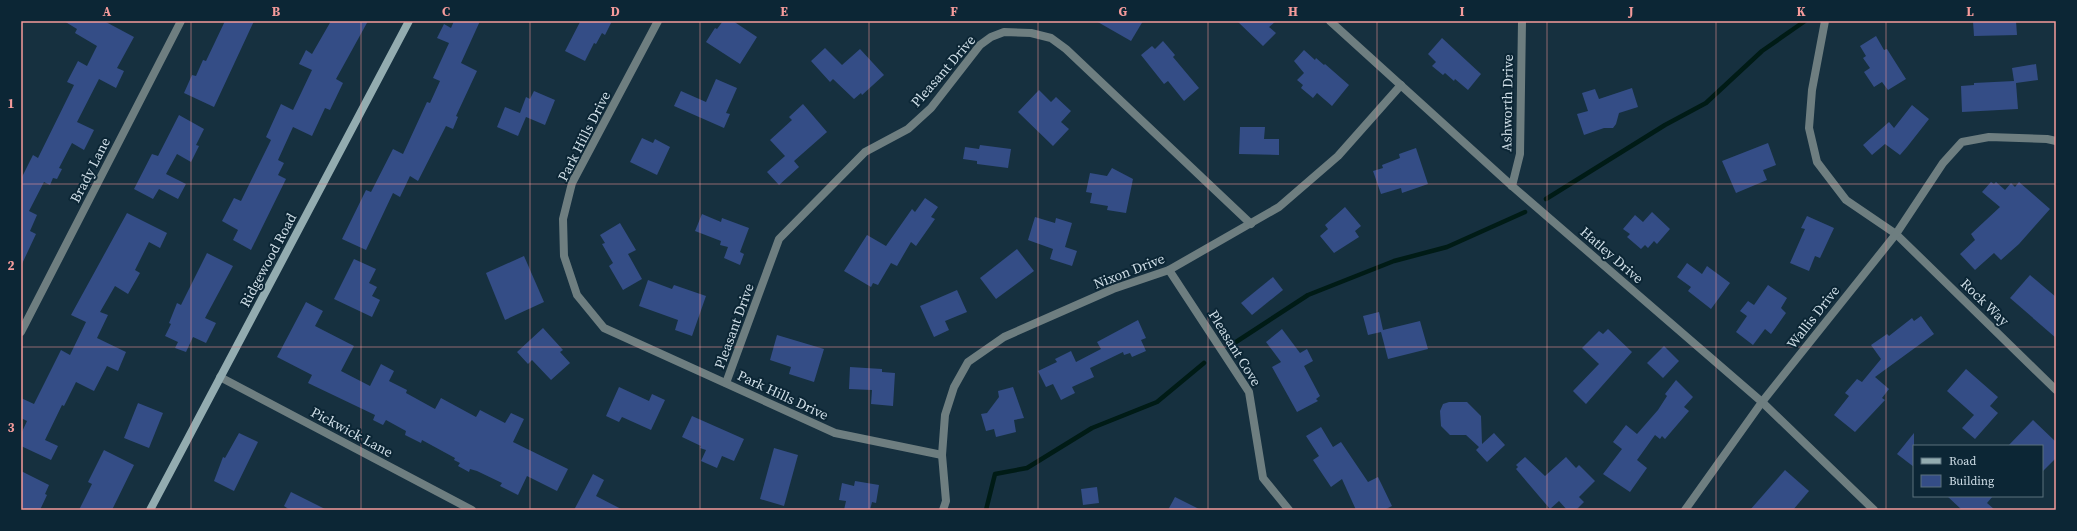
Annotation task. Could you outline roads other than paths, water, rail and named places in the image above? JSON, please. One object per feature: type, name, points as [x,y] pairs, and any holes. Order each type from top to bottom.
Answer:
[{"type":"street","name":"Brady Lane","points":[[21,332],[181,21]]},
{"type":"street","name":"Ridgewood Road","points":[[150,510],[409,21]]},
{"type":"street","name":"Park Hills Drive","points":[[658,21],[572,183],[563,220],[564,256],[577,295],[604,328],[835,433],[942,455]]},
{"type":"street","name":"Hatley Drive","points":[[1330,21],[1512,186],[1762,402],[1874,510]]},
{"type":"street","name":"Ashworth Drive","points":[[1512,186],[1520,154],[1522,21]]},
{"type":"street","name":"Rock Way","points":[[1825,21],[1812,90],[1809,128],[1817,162],[1846,200],[1896,234],[2056,390]]},
{"type":"street","name":"Pleasant Drive","points":[[726,383],[779,239],[865,152],[908,129],[931,108],[980,45],[1004,32],[1031,33],[1051,38],[1066,49],[1251,224]]},
{"type":"street","name":"Nixon Drive","points":[[944,510],[946,501],[942,455],[945,415],[954,387],[968,362],[1004,337],[1113,289],[1169,270],[1279,207],[1338,156],[1401,85]]},
{"type":"street","name":"Wallis Drive","points":[[1685,510],[1762,402],[1896,234],[1942,163],[1962,142],[1989,137],[2047,139],[2056,141]]},
{"type":"street","name":"Pleasant Cove","points":[[1169,270],[1249,392],[1263,478],[1290,510]]},
{"type":"street","name":"Pickwick Lane","points":[[220,377],[472,510]]},
{"type":"waterway","points":[[1546,199],[1665,125],[1706,103],[1762,51],[1805,21]]},
{"type":"waterway","points":[[1236,342],[1308,295],[1394,261],[1447,247],[1525,212]]},
{"type":"waterway","points":[[986,510],[995,474],[1027,468],[1092,428],[1157,402],[1204,363]]}]
